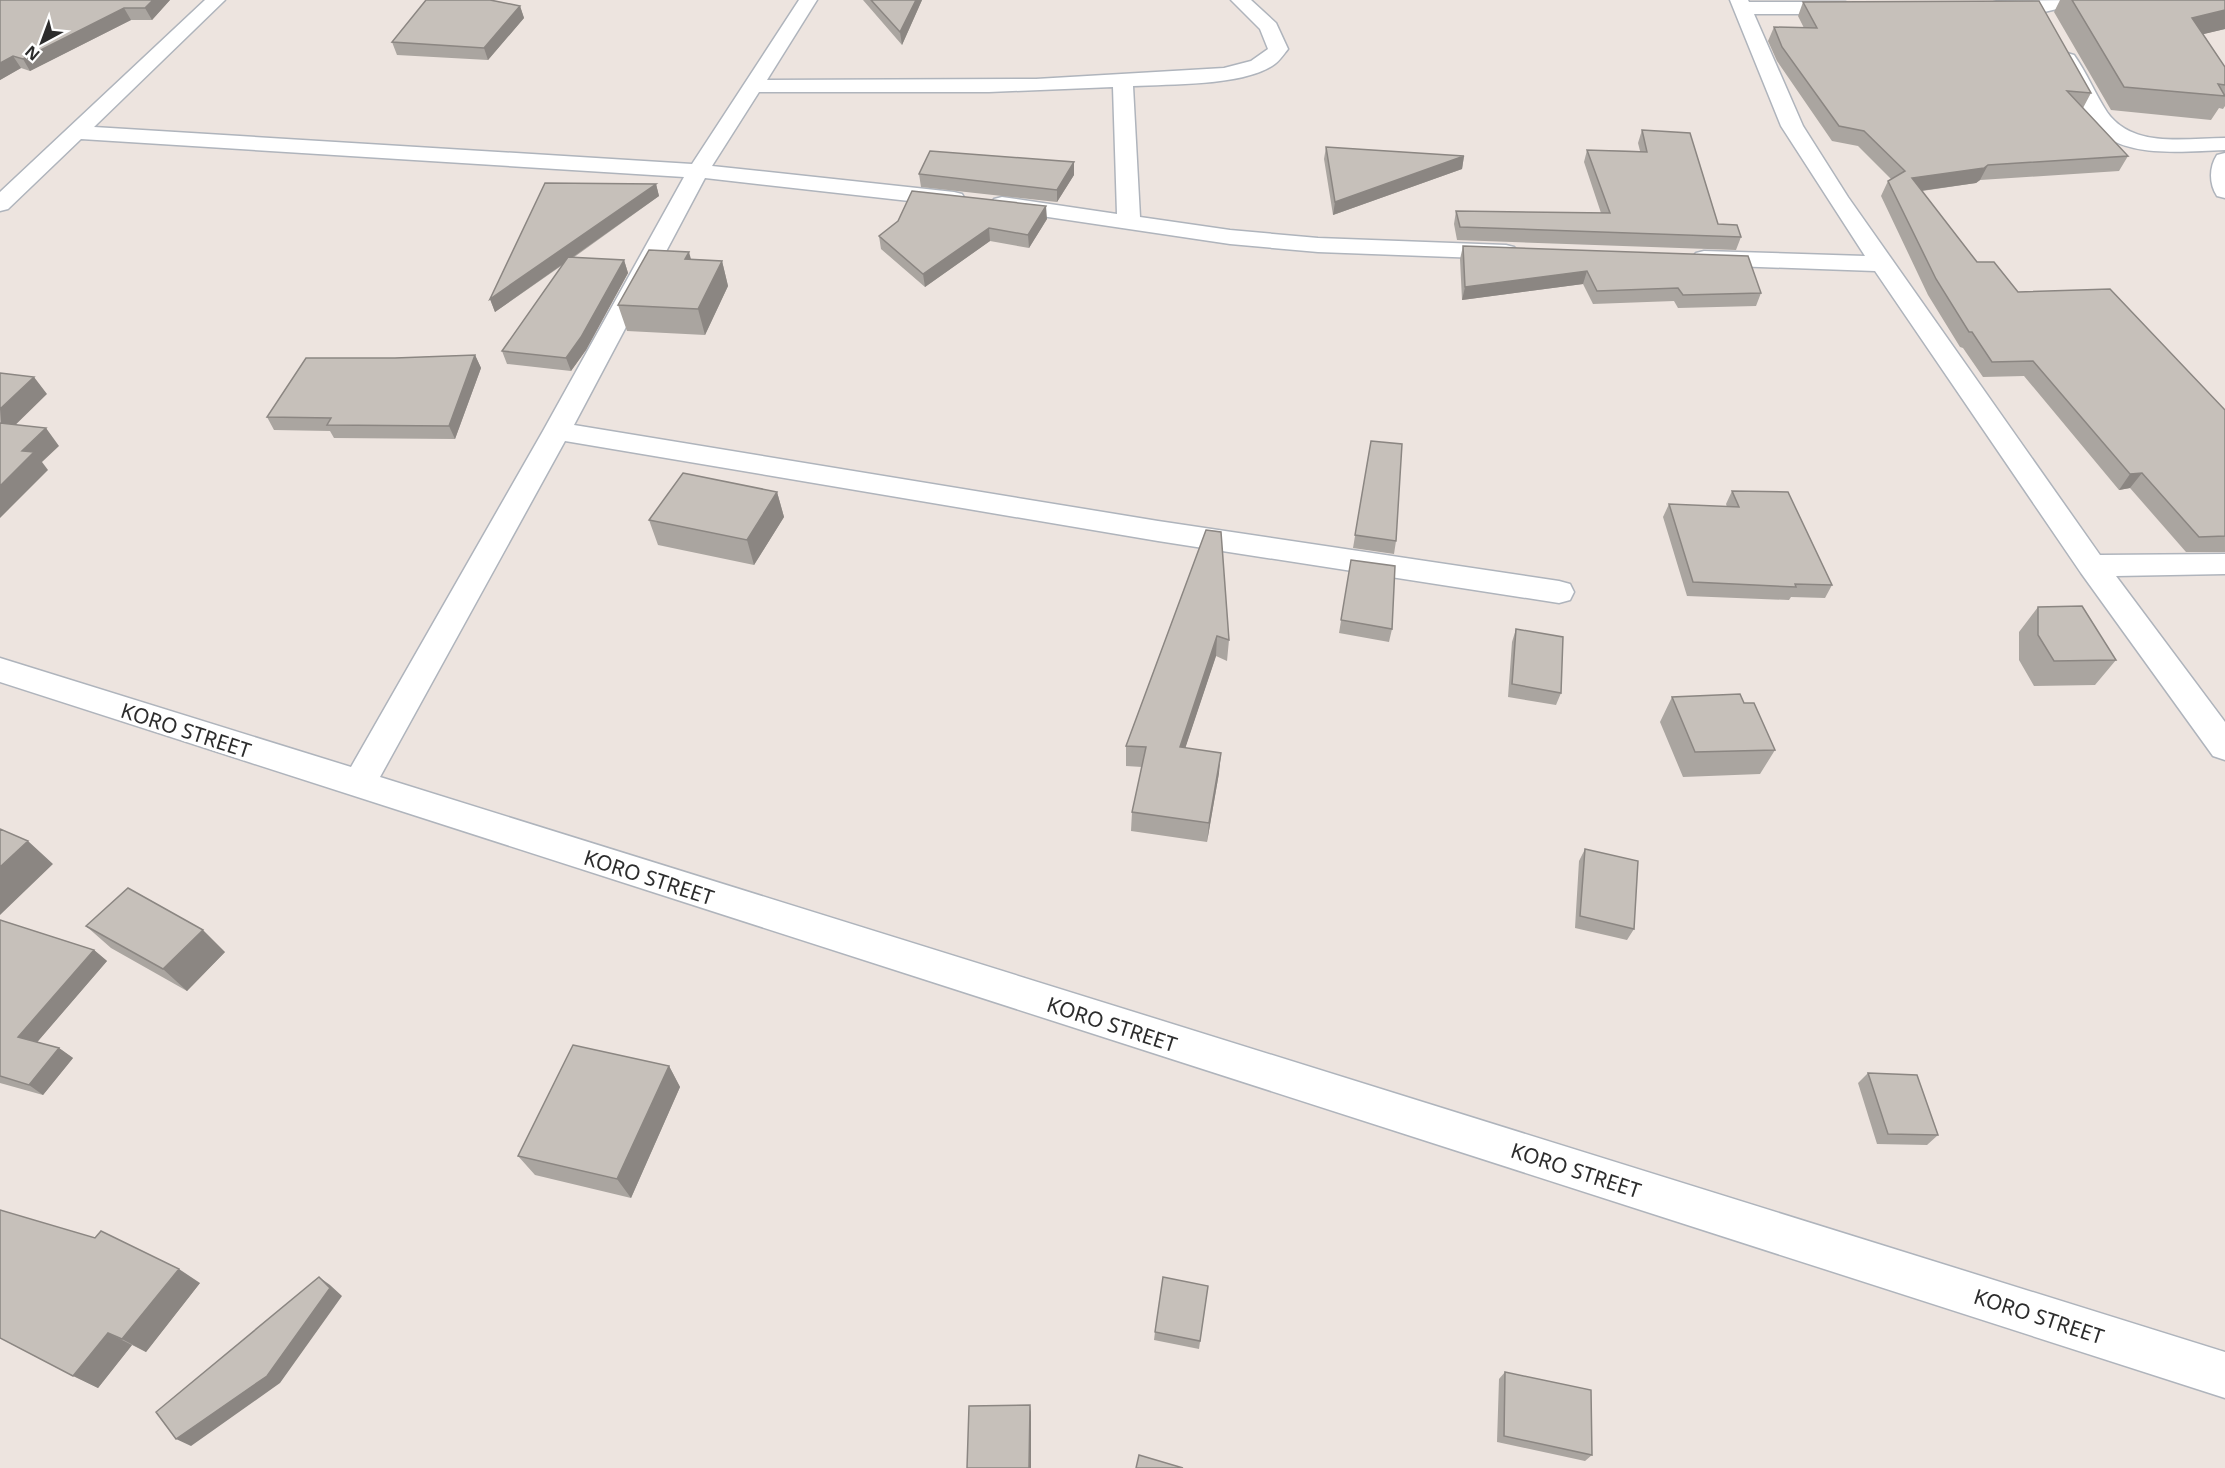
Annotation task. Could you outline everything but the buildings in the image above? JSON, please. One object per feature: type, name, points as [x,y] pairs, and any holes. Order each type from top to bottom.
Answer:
[{"type":"street","points":[[0,204],[216,0]]},
{"type":"street","points":[[358,785],[698,171],[807,0]]},
{"type":"street","points":[[752,86],[956,88],[1054,86],[1219,74],[1252,68],[1270,61],[1278,49],[1269,27],[1240,0]]},
{"type":"street","points":[[2050,26],[2071,0]]},
{"type":"street","points":[[1862,8],[1742,4],[1792,126],[1837,198],[2092,566],[2225,747]]},
{"type":"street","points":[[1981,7],[2050,26],[2109,130],[2128,139],[2152,145],[2225,144]]},
{"type":"street","points":[[1123,81],[1129,223]]},
{"type":"street","points":[[75,132],[698,171],[1041,208],[1219,236],[1318,245],[1529,253]]},
{"type":"street","points":[[2225,160],[2222,178],[2225,191]]},
{"type":"street","points":[[1682,258],[1882,264]]},
{"type":"street","points":[[556,431],[1158,531],[1558,592]]},
{"type":"street","points":[[2092,566],[2225,564]]},
{"type":"street","name":"KORO STREET","points":[[0,670],[2225,1375]]}]
